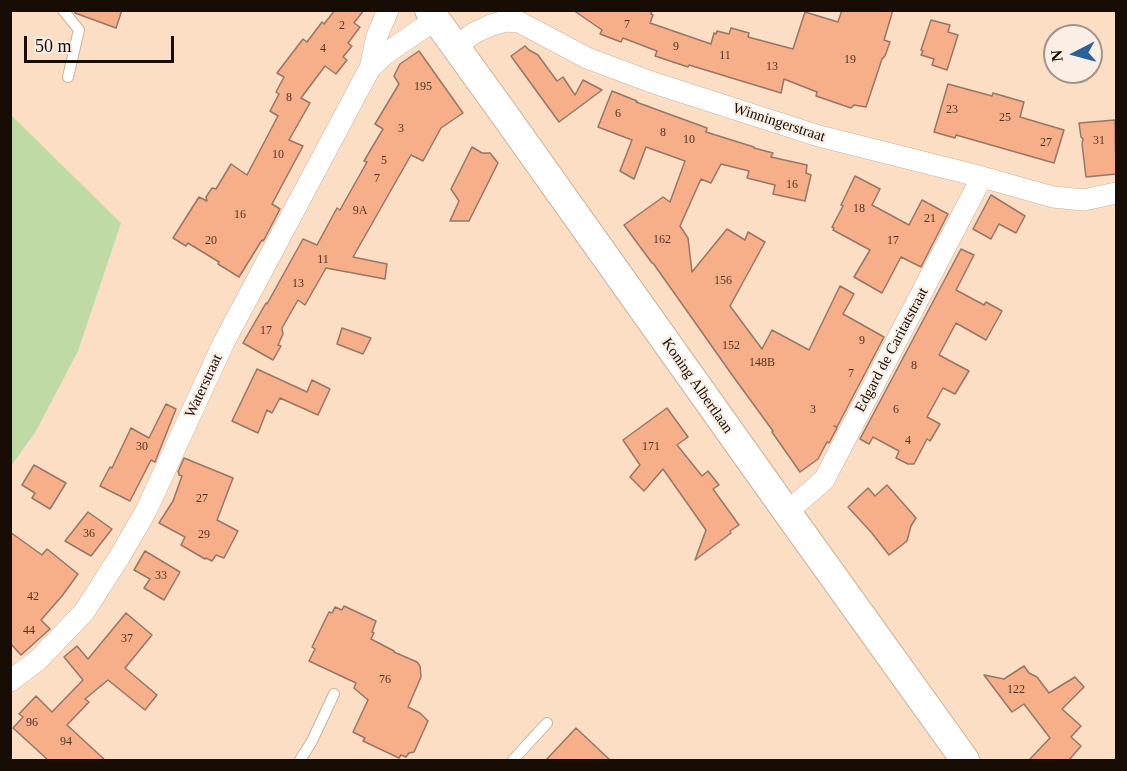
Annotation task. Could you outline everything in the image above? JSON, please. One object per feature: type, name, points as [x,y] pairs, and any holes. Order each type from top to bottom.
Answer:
[{"type":"street","name":"Waterstraat","points":[[10,681],[38,660],[84,612],[126,547],[146,511],[224,342],[370,68],[377,36],[388,10]]},
{"type":"street","name":"Waterstraat","points":[[370,68],[433,15]]},
{"type":"street","name":"Koning Albertlaan","points":[[433,15],[965,760]]},
{"type":"street","name":"Winningerstraat","points":[[456,46],[474,33],[491,25],[506,21],[519,22],[586,58],[654,83],[819,136],[1053,197],[1084,200],[1116,192]]},
{"type":"street","name":"Edgard de Caritatstraat","points":[[787,512],[824,480],[982,177]]},
{"type":"lane","points":[[63,10],[79,30],[68,77]]},
{"type":"lane","points":[[300,760],[312,741],[334,694]]},
{"type":"lane","points":[[513,760],[547,723]]},
{"type":"green space","points":[[11,115],[121,223],[78,351],[36,431],[11,466]]},
{"type":"building","points":[[74,10],[122,10],[116,28],[75,13]]},
{"type":"building","points":[[335,10],[364,10],[354,23],[360,27],[348,43],[352,46],[343,57],[347,60],[336,74],[325,66],[301,98],[310,103],[289,140],[303,146],[272,204],[280,209],[265,238],[239,277],[188,243],[186,246],[173,238],[199,197],[207,201],[206,197],[212,188],[216,189],[231,164],[247,175],[278,116],[270,111],[279,94],[276,92],[284,77],[277,73],[303,39],[307,42],[322,22],[324,24]]},
{"type":"building","points":[[573,10],[652,10],[650,23],[711,44],[714,33],[716,34],[717,31],[729,34],[731,28],[749,33],[748,37],[793,49],[805,12],[838,22],[842,10],[893,10],[884,40],[890,42],[866,107],[854,105],[851,108],[816,96],[817,92],[784,79],[781,93],[655,56],[657,51],[623,38],[621,42],[600,34],[602,30]]},
{"type":"building","points":[[931,20],[950,25],[948,32],[958,35],[947,70],[932,65],[934,59],[921,55]]},
{"type":"building","points":[[525,46],[538,55],[557,81],[563,77],[575,95],[583,80],[602,90],[559,122],[511,56]]},
{"type":"building","points":[[419,51],[463,113],[441,128],[423,161],[411,155],[353,257],[387,264],[385,279],[326,268],[305,305],[298,300],[282,328],[283,334],[278,345],[281,346],[273,360],[243,343],[303,239],[317,245],[337,208],[340,210],[383,129],[375,124],[399,84],[394,76],[400,64]]},
{"type":"building","points":[[948,84],[1024,102],[1020,117],[1064,130],[1054,163],[956,135],[955,138],[934,132]]},
{"type":"building","points":[[612,91],[707,128],[706,132],[773,153],[771,157],[807,165],[806,173],[811,175],[805,201],[773,194],[775,185],[747,178],[749,171],[721,164],[711,183],[701,179],[680,226],[688,238],[692,272],[727,229],[745,240],[748,232],[765,242],[730,306],[762,349],[772,330],[809,350],[840,286],[854,294],[843,314],[884,337],[837,427],[834,426],[837,428],[829,443],[827,442],[818,459],[800,472],[773,431],[624,225],[663,197],[670,202],[685,161],[646,147],[634,179],[620,171],[632,140],[598,127]]},
{"type":"building","points":[[1115,120],[1116,174],[1086,177],[1083,139],[1079,123]]},
{"type":"building","points":[[472,147],[482,153],[490,153],[498,163],[469,221],[450,221],[459,201],[451,189]]},
{"type":"building","points":[[855,176],[880,189],[872,205],[909,225],[922,200],[948,214],[921,267],[901,257],[882,293],[854,277],[870,250],[833,230],[832,227]]},
{"type":"building","points":[[991,195],[1025,216],[1016,233],[999,224],[991,239],[973,229]]},
{"type":"building","points":[[961,249],[974,255],[956,290],[984,305],[986,302],[1002,311],[986,340],[956,323],[939,355],[969,371],[955,394],[943,388],[927,417],[940,424],[930,441],[927,439],[914,464],[908,464],[896,458],[899,451],[873,437],[869,444],[860,439]]},
{"type":"building","points":[[342,328],[371,338],[363,354],[337,344]]},
{"type":"building","points":[[257,369],[307,392],[312,380],[330,389],[318,415],[280,398],[272,413],[267,410],[258,433],[232,421]]},
{"type":"building","points":[[166,404],[176,409],[155,462],[151,460],[130,501],[100,486],[110,467],[112,468],[131,428],[149,438]]},
{"type":"building","points":[[667,408],[688,437],[677,445],[702,476],[708,471],[719,485],[713,489],[739,525],[695,560],[706,530],[663,469],[644,491],[630,477],[640,465],[623,440]]},
{"type":"building","points":[[184,458],[233,478],[217,520],[238,531],[224,558],[216,555],[212,561],[205,559],[181,545],[185,537],[159,523],[173,501],[182,476],[178,472]]},
{"type":"building","points":[[34,465],[66,483],[50,509],[32,498],[35,493],[22,485]]},
{"type":"building","points":[[887,485],[916,518],[907,541],[889,555],[848,507],[868,488],[875,496]]},
{"type":"building","points":[[88,512],[112,529],[91,556],[65,541]]},
{"type":"building","points":[[10,532],[42,555],[47,549],[78,574],[41,620],[50,629],[21,655],[10,643]]},
{"type":"building","points":[[145,551],[180,572],[164,600],[144,588],[150,579],[134,570]]},
{"type":"building","points":[[344,606],[376,621],[371,639],[417,662],[420,666],[421,677],[408,707],[420,713],[428,721],[414,752],[409,753],[406,757],[401,755],[399,758],[363,741],[365,738],[353,732],[368,700],[354,688],[356,683],[309,661],[315,649],[312,647],[329,612],[332,613],[335,607],[342,610]]},
{"type":"building","points":[[126,613],[152,635],[125,668],[157,695],[145,710],[108,680],[85,699],[89,702],[67,725],[105,760],[48,760],[13,728],[23,717],[19,714],[36,696],[52,712],[83,680],[64,657],[77,646],[88,659]]},
{"type":"building","points":[[1024,666],[1029,673],[1037,677],[1049,693],[1075,677],[1084,687],[1062,709],[1081,726],[1071,737],[1081,746],[1069,760],[1029,760],[1050,738],[1024,704],[1012,712],[984,675],[1004,679]]},
{"type":"building","points":[[576,728],[610,760],[546,760]]}]
